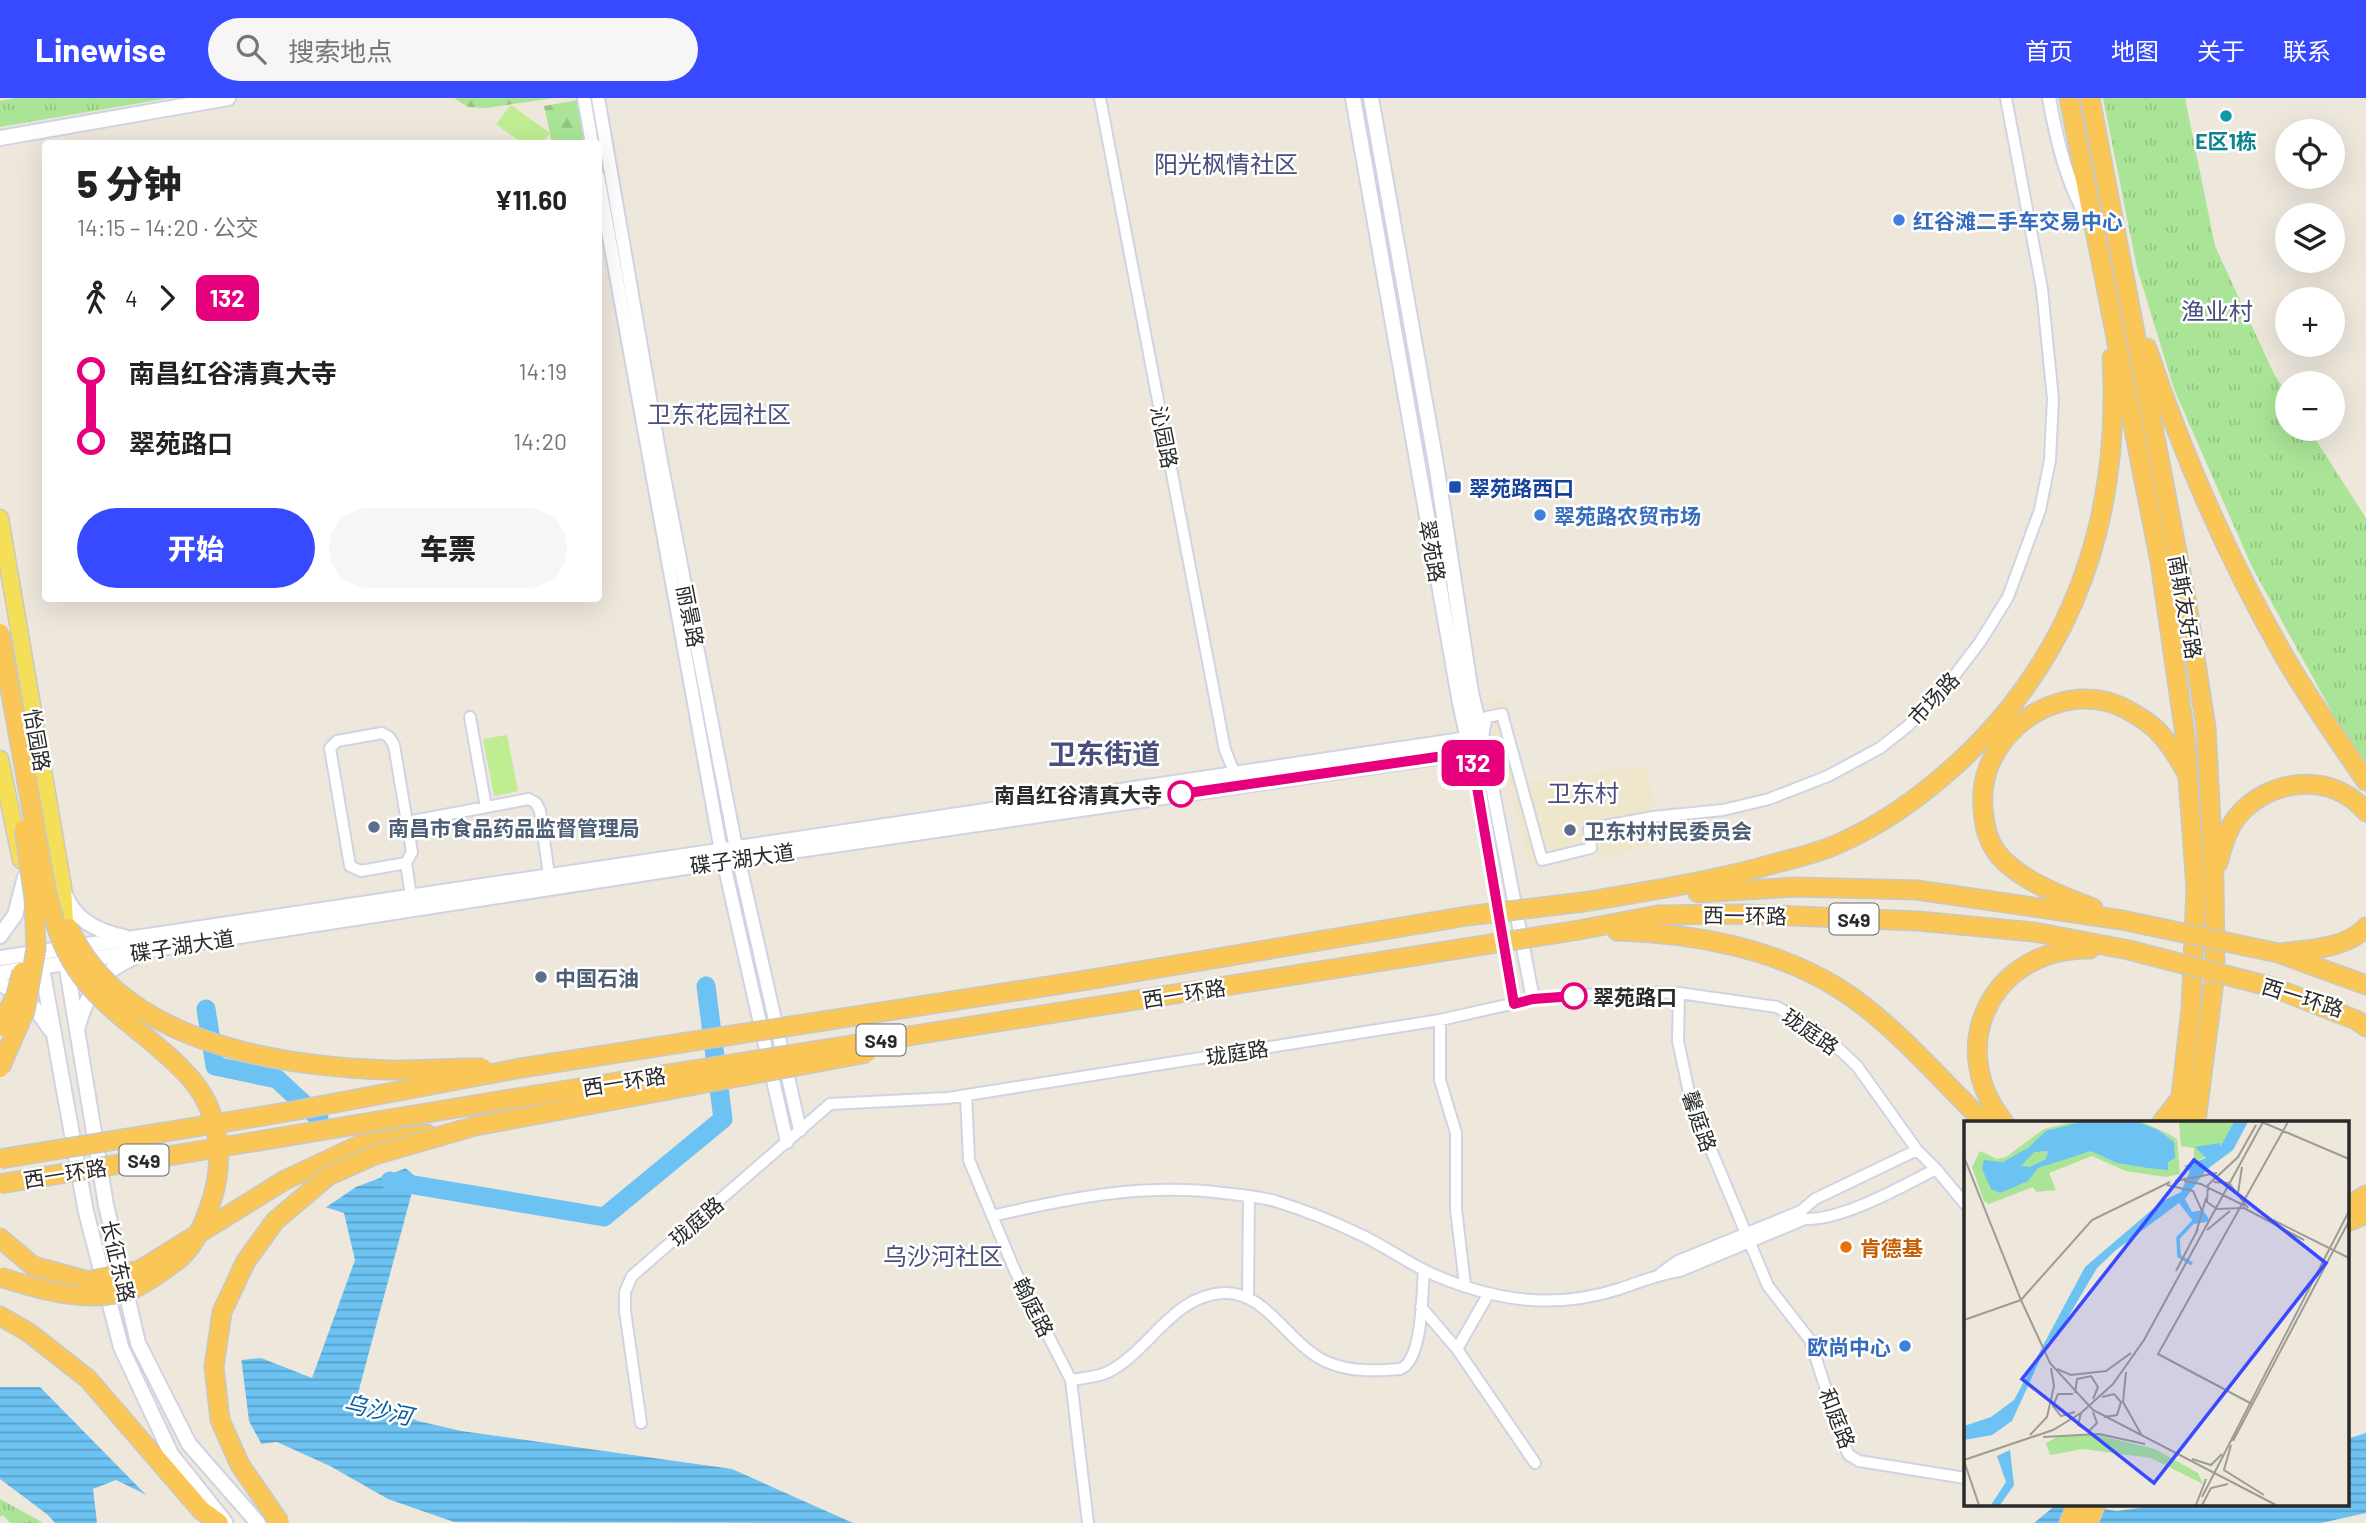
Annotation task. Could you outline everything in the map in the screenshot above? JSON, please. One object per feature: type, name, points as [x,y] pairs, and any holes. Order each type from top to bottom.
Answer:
[{"type":"highway","name":"南斯友好路","points":[[2067,98],[2097,236],[2160,562],[2185,735],[2196,889],[2191,1009],[2178,1121]]},
{"type":"highway","name":"南斯友好路","points":[[2090,98],[2184,591],[2206,728],[2214,880],[2215,973],[2199,1117]]},
{"type":"highway","points":[[1583,902],[1725,878],[1839,844],[1893,815],[1942,778],[1990,733],[2025,690],[2058,636],[2081,583],[2100,523],[2111,466],[2114,407],[2107,288]]},
{"type":"highway","points":[[2127,288],[2173,418],[2246,583],[2284,655],[2366,781]]},
{"type":"highway","points":[[0,633],[29,824],[36,949],[26,1011],[0,1068]]},
{"type":"highway","points":[[2122,920],[2046,888],[2018,872],[1998,853],[1984,829],[1981,793],[1988,767],[2000,743],[2023,721],[2045,706],[2074,700],[2104,701],[2149,723],[2173,749],[2188,774]]},
{"type":"highway","points":[[0,701],[58,933],[76,969],[108,1006],[192,1080],[207,1107],[219,1139],[219,1179],[207,1216],[183,1257],[156,1277],[132,1289],[92,1297],[54,1292],[0,1277]]},
{"type":"highway","points":[[2214,880],[2224,841],[2235,819],[2249,804],[2269,792],[2289,785],[2315,784],[2341,793],[2360,804],[2366,812]]},
{"type":"highway","points":[[0,1027],[16,995],[28,949],[29,824]]},
{"type":"highway","points":[[29,824],[54,898],[76,944],[106,981],[136,1006],[184,1033],[242,1053],[310,1064],[388,1070],[521,1068]]},
{"type":"highway","name":"西一环路","points":[[0,1160],[287,1112],[521,1068],[1087,980],[1467,916],[1583,902],[1745,889],[1795,887],[1917,890],[2122,920],[2278,953],[2366,985]]},
{"type":"highway","name":"西一环路","points":[[0,1184],[523,1097],[1579,930],[1658,915],[1744,914],[1918,921],[2034,932],[2129,950],[2272,987],[2366,1016]]},
{"type":"highway","points":[[2278,953],[2313,949],[2340,942],[2366,927]]},
{"type":"highway","points":[[1579,930],[1649,932],[1723,943],[1804,969],[1840,989],[1870,1012],[1983,1121]]},
{"type":"highway","points":[[2003,1121],[1989,1101],[1981,1081],[1976,1056],[1982,1017],[1991,1000],[2018,972],[2053,952],[2077,948],[2129,950]]},
{"type":"highway","points":[[2272,987],[2357,1020],[2366,1027]]},
{"type":"highway","points":[[0,1238],[33,1266],[88,1281],[140,1269],[285,1180],[362,1144],[858,1056],[956,1028]]},
{"type":"highway","points":[[2163,1121],[2182,1097]]},
{"type":"highway","points":[[280,1523],[240,1465],[220,1420],[214,1367],[222,1311],[246,1261],[275,1221],[328,1176],[375,1155],[475,1126]]},
{"type":"highway","points":[[2348,1205],[2366,1195]]},
{"type":"highway","points":[[2348,1222],[2366,1214]]},
{"type":"highway","points":[[0,1317],[27,1332],[88,1380],[201,1510],[219,1523]]},
{"type":"highway","points":[[2069,1523],[2076,1506]]},
{"type":"highway","points":[[2088,1523],[2095,1506]]},
{"type":"main road","points":[[0,138],[228,98]]},
{"type":"main road","name":"翠苑路","points":[[1353,98],[1457,689],[1477,745]]},
{"type":"main road","name":"翠苑路","points":[[1371,98],[1436,464],[1477,745]]},
{"type":"main road","name":"怡园路","points":[[0,518],[63,887],[66,955]]},
{"type":"main road","name":"碟子湖大道","points":[[737,853],[1477,745]]},
{"type":"main road","name":"碟子湖大道","points":[[66,955],[155,949],[1235,774],[1477,745]]},
{"type":"main road","name":"怡园路","points":[[0,759],[41,960]]},
{"type":"main road","name":"碟子湖大道","points":[[0,973],[41,960],[137,938],[549,875],[722,856]]},
{"type":"main road","points":[[0,936],[15,915],[24,877]]},
{"type":"main road","points":[[63,887],[74,912],[88,923],[110,934],[137,938]]},
{"type":"main road","points":[[77,1031],[94,985],[113,968],[155,949]]},
{"type":"main road","name":"长征东路","points":[[66,955],[106,1205],[138,1343],[189,1444],[258,1523]]},
{"type":"main road","name":"碟子湖大道","points":[[0,958],[41,960]]},
{"type":"main road","name":"长征东路","points":[[41,960],[86,1212],[121,1347],[171,1454],[226,1523]]},
{"type":"main road","points":[[0,984],[23,995],[36,1008],[54,1035]]},
{"type":"street","points":[[584,98],[591,140]]},
{"type":"street","name":"丽景路","points":[[598,98],[660,456],[737,853],[800,1130]]},
{"type":"street","name":"沁园路","points":[[1100,98],[1225,750],[1235,774]]},
{"type":"street","name":"市场路","points":[[1477,745],[1487,718],[1502,714],[1542,860],[1591,848],[1589,829],[1653,817],[1723,810],[1769,799],[1828,776],[1880,748],[1909,725],[1948,684],[1980,642],[2008,597],[2040,510],[2050,460],[2053,399],[2042,289],[2006,98]]},
{"type":"street","points":[[2049,98],[2057,141],[2074,197],[2097,236]]},
{"type":"street","name":"丽景路","points":[[602,198],[722,856],[787,1142]]},
{"type":"street","points":[[470,717],[486,807]]},
{"type":"street","points":[[406,863],[361,871],[350,866],[330,748],[337,741],[382,733],[389,737],[394,745],[412,852],[406,863],[411,897]]},
{"type":"street","name":"翠苑路","points":[[1477,745],[1533,999]]},
{"type":"street","name":"翠苑路","points":[[1477,745],[1514,1004]]},
{"type":"street","points":[[407,822],[529,799],[536,803],[540,811],[549,875]]},
{"type":"street","name":"珑庭路","points":[[641,1423],[625,1311],[625,1292],[632,1276],[830,1104],[965,1096],[1440,1020],[1533,999],[1626,992],[1679,993],[1777,1007],[1824,1035],[1857,1066],[1917,1150],[1964,1203]]},
{"type":"street","name":"馨庭路","points":[[1679,993],[1678,1041],[1691,1102],[1747,1238]]},
{"type":"street","points":[[1440,1020],[1440,1080],[1456,1133],[1456,1209],[1465,1285]]},
{"type":"street","name":"翰庭路","points":[[965,1096],[969,1160],[1015,1271],[1072,1380],[1088,1523]]},
{"type":"street","points":[[992,1216],[1094,1194],[1147,1188],[1198,1189],[1249,1196],[1273,1200],[1321,1216],[1364,1236],[1424,1270],[1489,1293],[1530,1300],[1574,1299],[1618,1289],[1660,1274],[1680,1271],[1801,1211],[1815,1199],[1917,1150]]},
{"type":"street","points":[[1747,1238],[1805,1219],[1823,1219],[1893,1191],[1936,1169]]},
{"type":"street","points":[[1248,1296],[1249,1196]]},
{"type":"street","name":"和庭路","points":[[1747,1238],[1768,1286],[1811,1340],[1838,1431],[1849,1455],[1869,1464],[1964,1478]]},
{"type":"street","points":[[1072,1380],[1105,1374],[1140,1350],[1167,1319],[1203,1298],[1224,1293],[1248,1296],[1263,1306],[1292,1338],[1311,1354],[1339,1367],[1359,1370],[1406,1367],[1415,1354],[1424,1270]]},
{"type":"street","points":[[1457,1349],[1489,1293]]},
{"type":"street","points":[[1421,1307],[1457,1349],[1535,1463]]},
{"type":"shaded area","points":[[1507,698],[1522,783],[1646,766],[1661,842],[1599,859],[1597,852],[1531,868],[1488,713],[1494,701]]},
{"type":"green space","points":[[16,98],[169,98],[0,127],[0,101]]},
{"type":"green space","points":[[454,98],[554,98],[486,108],[468,107]]},
{"type":"green space","points":[[2103,98],[2185,98],[2215,246],[2275,376],[2275,441],[2317,441],[2366,518],[2366,762],[2343,732],[2252,567],[2174,389],[2137,268]]},
{"type":"green space","points":[[578,100],[585,140],[551,140],[544,106]]},
{"type":"green space","points":[[511,105],[550,133],[544,140],[518,140],[496,124]]},
{"type":"green space","points":[[507,735],[518,791],[494,796],[483,739]]},
{"type":"green space","points":[[0,1499],[42,1523],[10,1523],[3,1515],[0,1517]]},
{"type":"water","name":"乌沙河","points":[[318,1093],[416,1177],[357,1397],[418,1421],[461,1431],[732,1469],[853,1523],[454,1522],[388,1499],[330,1466],[277,1442],[251,1445],[153,1498],[116,1480],[93,1489],[97,1523],[55,1523],[0,1479],[0,1387],[46,1387],[185,1366],[261,1358],[312,1378],[355,1260],[344,1213],[287,1195]]},
{"type":"water","points":[[2366,1433],[2366,1513],[2321,1523],[2034,1523],[2055,1506],[2085,1506],[2117,1511],[2152,1506],[2348,1506],[2348,1439]]},
{"type":"pier","points":[[316,1090],[320,1090],[409,1167],[356,1187],[322,1210],[285,1199],[283,1194]]},
{"type":"pier","points":[[241,1357],[249,1421],[263,1447],[252,1449],[153,1502],[37,1384],[74,1380],[121,1368]]},
{"type":"waterway","points":[[390,1181],[604,1217],[723,1119],[706,986]]},
{"type":"waterway","points":[[206,1009],[215,1066],[277,1079],[319,1118]]},
{"type":"bus line","name":"132","points":[[1181,794],[1471,752],[1514,1004],[1533,999],[1574,996]]},
{"type":"place","name":"E区1栋","points":[[2226,116]]},
{"type":"place","name":"红谷滩二手车交易中心","points":[[1899,220]]},
{"type":"place","name":"翠苑路西口","points":[[1455,487]]},
{"type":"place","name":"翠苑路农贸市场","points":[[1540,515]]},
{"type":"place","name":"南昌红谷清真大寺","points":[[1181,794]]},
{"type":"place","name":"南昌市食品药品监督管理局","points":[[374,827]]},
{"type":"place","name":"卫东村村民委员会","points":[[1570,830]]},
{"type":"place","name":"中国石油","points":[[541,977]]},
{"type":"place","name":"翠苑路口","points":[[1574,996]]},
{"type":"place","name":"肯德基","points":[[1846,1247]]},
{"type":"place","name":"欧尚中心","points":[[1905,1346]]},
{"type":"district","name":"阳光枫情社区","points":[[1226,163]]},
{"type":"district","name":"渔业村","points":[[2217,310]]},
{"type":"district","name":"卫东花园社区","points":[[719,413]]},
{"type":"district","name":"卫东街道","points":[[1104,753]]},
{"type":"district","name":"卫东村","points":[[1583,792]]},
{"type":"district","name":"乌沙河社区","points":[[943,1255]]}]
